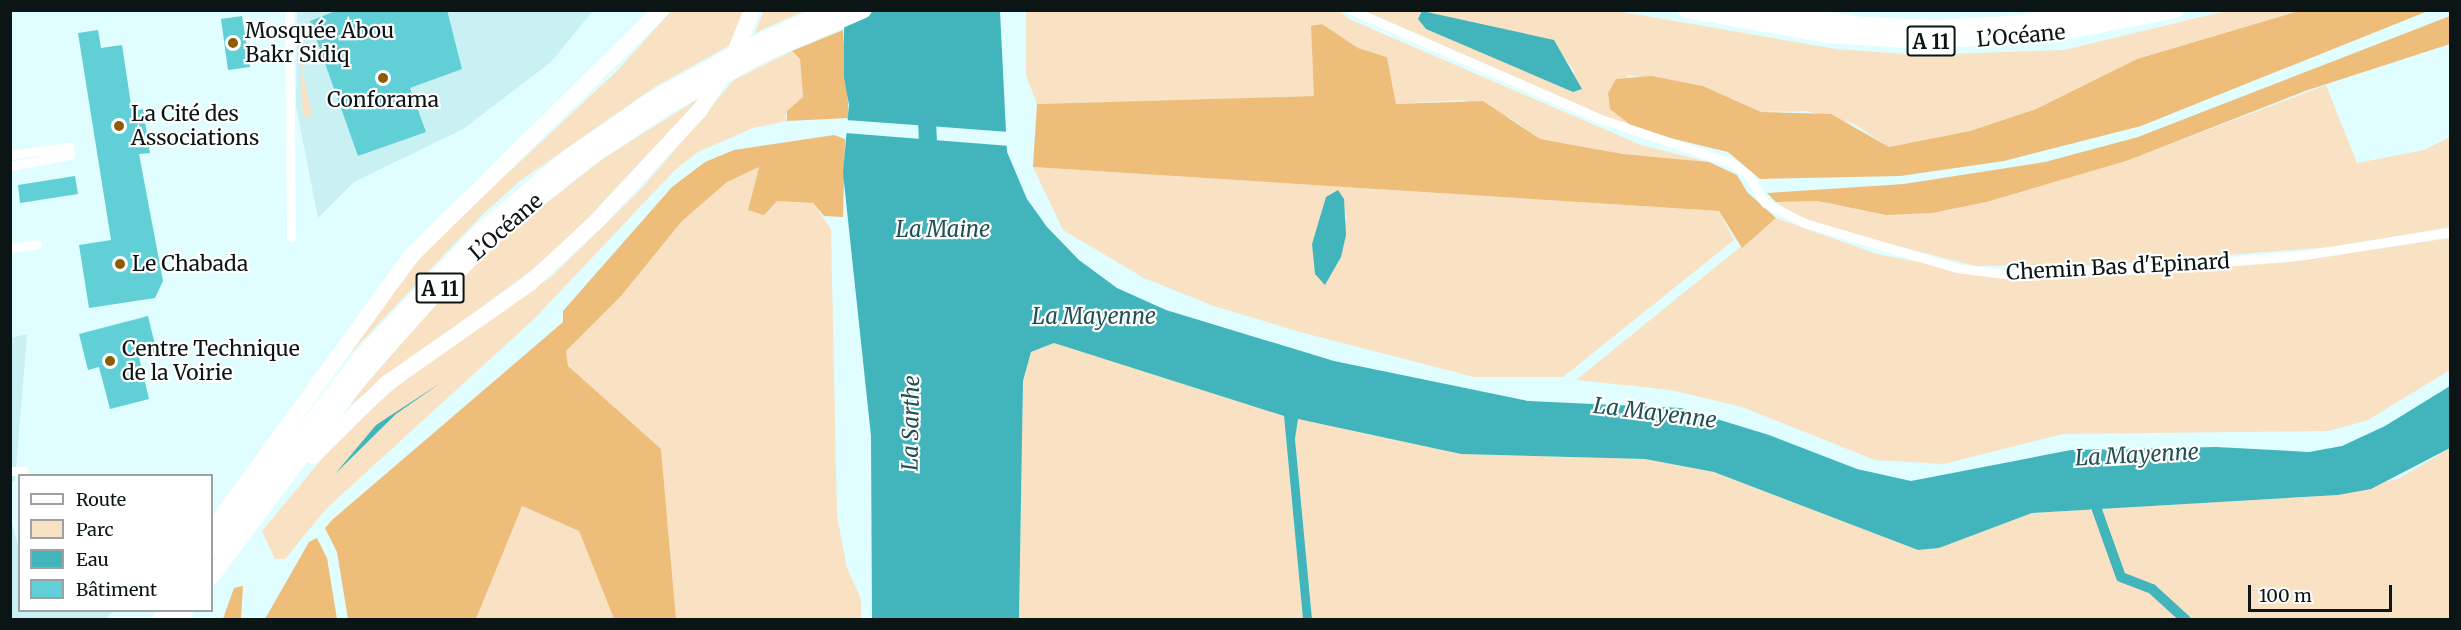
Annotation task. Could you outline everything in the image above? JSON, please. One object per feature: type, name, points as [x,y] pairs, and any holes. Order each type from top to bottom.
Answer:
[{"type":"highway","points":[[213,529],[410,257],[661,10]]},
{"type":"highway","points":[[213,574],[278,492],[363,403],[530,283],[597,221],[700,110],[731,62],[752,10]]},
{"type":"highway","name":"L’Océane","points":[[213,549],[290,445],[386,328],[453,257],[540,180],[736,53],[830,10]]},
{"type":"highway","name":"L’Océane","points":[[278,492],[361,377],[464,264],[535,200],[633,120],[752,59],[864,10]]},
{"type":"highway","name":"L’Océane","points":[[1686,10],[1791,30],[1922,41],[2053,34],[2176,10]]},
{"type":"highway","name":"L’Océane","points":[[1755,10],[1863,25],[1936,28],[2012,24],[2112,10]]},
{"type":"street","points":[[289,10],[291,237]]},
{"type":"street","name":"Chemin Bas d'Epinard","points":[[1352,10],[1598,118],[1732,163],[1747,174],[1761,199],[1805,223],[1845,237],[1957,268],[2004,274],[2196,265],[2304,255],[2451,232]]},
{"type":"street","points":[[10,155],[29,157],[10,166]]},
{"type":"street","points":[[10,248],[37,244]]},
{"type":"street","points":[[10,471],[24,471]]},
{"type":"shaded area","points":[[297,11],[593,11],[550,63],[463,129],[354,182],[318,218],[296,106]]},
{"type":"shaded area","points":[[2299,11],[2428,11],[2141,126],[2004,161],[1900,176],[1760,179],[1728,152],[1637,130],[1610,109],[1608,93],[1616,79],[1651,76],[1703,86],[1761,112],[1831,114],[1889,147],[1970,131],[2036,109],[2137,59]]},
{"type":"shaded area","points":[[2450,16],[2450,44],[2305,91],[2129,160],[1986,202],[1932,213],[1886,215],[1818,201],[1776,202],[1767,193],[1904,184],[2045,162],[2138,137]]},
{"type":"shaded area","points":[[1322,24],[1358,48],[1387,57],[1396,104],[1483,101],[1540,139],[1623,154],[1709,162],[1737,175],[1747,192],[1776,218],[1742,248],[1719,211],[1033,167],[1037,104],[1314,96],[1311,26]]},
{"type":"shaded area","points":[[843,30],[849,118],[787,121],[787,111],[803,97],[800,59],[792,51]]},
{"type":"shaded area","points":[[834,135],[845,139],[843,217],[824,216],[813,203],[777,201],[764,215],[748,210],[759,167],[727,182],[682,221],[621,296],[566,351],[568,366],[661,449],[676,619],[614,619],[579,531],[522,506],[476,619],[348,619],[337,552],[325,528],[332,520],[563,322],[563,311],[672,187],[705,162],[734,150]]},
{"type":"shaded area","points":[[27,334],[15,481],[11,482],[10,338]]},
{"type":"shaded area","points":[[11,519],[18,545],[18,612],[112,612],[107,619],[11,619]]},
{"type":"shaded area","points":[[317,538],[327,558],[337,619],[265,619],[309,542]]},
{"type":"shaded area","points":[[243,586],[241,619],[223,619],[234,588]]},
{"type":"green space","points":[[764,10],[804,10],[804,11],[755,33]]},
{"type":"green space","points":[[671,11],[745,11],[732,44],[653,88],[520,181],[482,215],[348,356],[360,334],[431,245],[618,70]]},
{"type":"green space","points":[[1026,11],[1340,11],[1349,19],[1641,145],[1709,162],[1623,154],[1540,139],[1510,118],[1464,100],[1396,104],[1387,57],[1358,48],[1322,24],[1311,27],[1315,96],[1037,104],[1026,75]]},
{"type":"green space","points":[[1365,11],[1617,11],[1836,49],[1920,55],[2064,50],[2226,11],[2299,11],[2137,59],[2036,109],[1970,131],[1889,147],[1854,124],[1807,111],[1761,112],[1703,86],[1627,75],[1637,130]],"holes":[[[1559,51],[1574,71],[1573,92],[1552,83]]]},
{"type":"green space","points":[[299,26],[306,35],[300,45],[306,59],[302,70],[312,114],[304,118],[304,142]]},
{"type":"green space","points":[[792,51],[800,59],[803,97],[785,116],[787,121],[753,128],[698,152],[675,170],[534,319],[327,508],[285,559],[275,559],[262,531],[345,431],[411,375],[552,276],[644,186],[734,80]]},
{"type":"green space","points":[[2326,85],[2357,163],[2424,150],[2450,137],[2450,227],[2331,247],[2101,265],[1975,266],[1844,232],[1792,214],[1776,202],[1818,201],[1886,215],[2129,160]]},
{"type":"green space","points":[[701,97],[557,251],[346,408],[442,296],[508,233],[604,158]]},
{"type":"green space","points":[[759,166],[748,210],[777,201],[813,203],[831,229],[837,516],[847,568],[861,599],[861,619],[676,619],[661,450],[568,366],[566,351],[621,296],[682,221],[727,182]]},
{"type":"green space","points":[[1033,167],[1719,211],[1734,240],[1563,377],[1474,377],[1300,332],[1214,306],[1144,278],[1063,230]],"holes":[[[1338,190],[1347,220],[1312,244],[1319,222]]]},
{"type":"green space","points":[[1776,218],[1877,254],[1980,274],[2115,275],[2291,262],[2450,238],[2450,370],[2368,420],[2329,431],[2063,434],[1944,464],[1875,460],[1742,407],[1671,390],[1576,380]]},
{"type":"green space","points":[[1054,343],[1284,416],[1303,619],[1019,620],[1023,381],[1031,352]]},
{"type":"green space","points":[[1298,419],[1461,454],[1645,459],[1714,472],[1918,550],[1939,548],[2032,513],[2338,495],[2400,478],[2450,448],[2450,619],[1312,619],[1295,439]]},
{"type":"green space","points":[[521,506],[579,531],[614,619],[476,620]]},
{"type":"water","points":[[844,11],[1000,11],[1007,152],[1027,199],[1047,227],[1079,260],[1117,288],[1166,310],[1334,361],[1528,401],[1681,408],[1769,435],[1857,469],[1911,481],[2071,450],[2216,447],[2309,452],[2342,446],[2385,426],[2450,386],[2450,448],[2371,489],[2338,495],[2032,513],[1939,548],[1918,550],[1714,472],[1645,459],[1461,454],[1298,419],[1295,439],[1312,619],[1303,619],[1284,416],[1054,343],[1031,352],[1023,381],[1019,619],[872,619],[871,436],[843,173],[849,105],[844,77]]},
{"type":"water","points":[[1422,11],[1554,40],[1582,89],[1573,92],[1426,29],[1418,19]]},
{"type":"water","points":[[1338,190],[1344,199],[1346,235],[1341,257],[1325,285],[1315,274],[1312,244],[1326,197]]},
{"type":"water","points":[[442,382],[396,414],[335,474],[376,425]]},
{"type":"pier","points":[[846,120],[1009,132],[1010,146],[845,133]]},
{"type":"building","name":"Conforama","points":[[338,10],[447,10],[462,69],[410,88],[426,132],[358,156],[310,21]]},
{"type":"building","name":"Mosquée Abou Bakr Sidiq","points":[[242,16],[250,67],[228,70],[221,19]]},
{"type":"building","points":[[98,30],[101,48],[122,45],[132,111],[143,109],[150,153],[139,154],[163,281],[155,298],[89,308],[79,245],[111,240],[78,33]]},
{"type":"building","points":[[75,176],[78,194],[20,203],[18,185]]},
{"type":"building","name":"Centre Technique de la Voirie","points":[[148,316],[157,353],[139,357],[149,399],[110,409],[99,367],[88,370],[79,334]]},
{"type":"waterway","name":"La Maine","points":[[926,99],[929,164]]},
{"type":"waterway","points":[[2097,510],[2121,577],[2152,589],[2186,620]]},
{"type":"place","name":"Mosquée Abou Bakr Sidiq","points":[[233,43]]},
{"type":"place","name":"Conforama","points":[[383,78]]},
{"type":"place","name":"La Cité des Associations","points":[[119,126]]},
{"type":"place","name":"Le Chabada","points":[[120,264]]},
{"type":"place","name":"Centre Technique de la Voirie","points":[[110,361]]},
{"type":"water label","name":"La Mayenne","points":[[1094,317]]},
{"type":"water label","name":"La Mayenne","points":[[1655,413]]},
{"type":"water label","name":"La Sarthe","points":[[911,423]]},
{"type":"water label","name":"La Mayenne","points":[[2137,455]]}]
